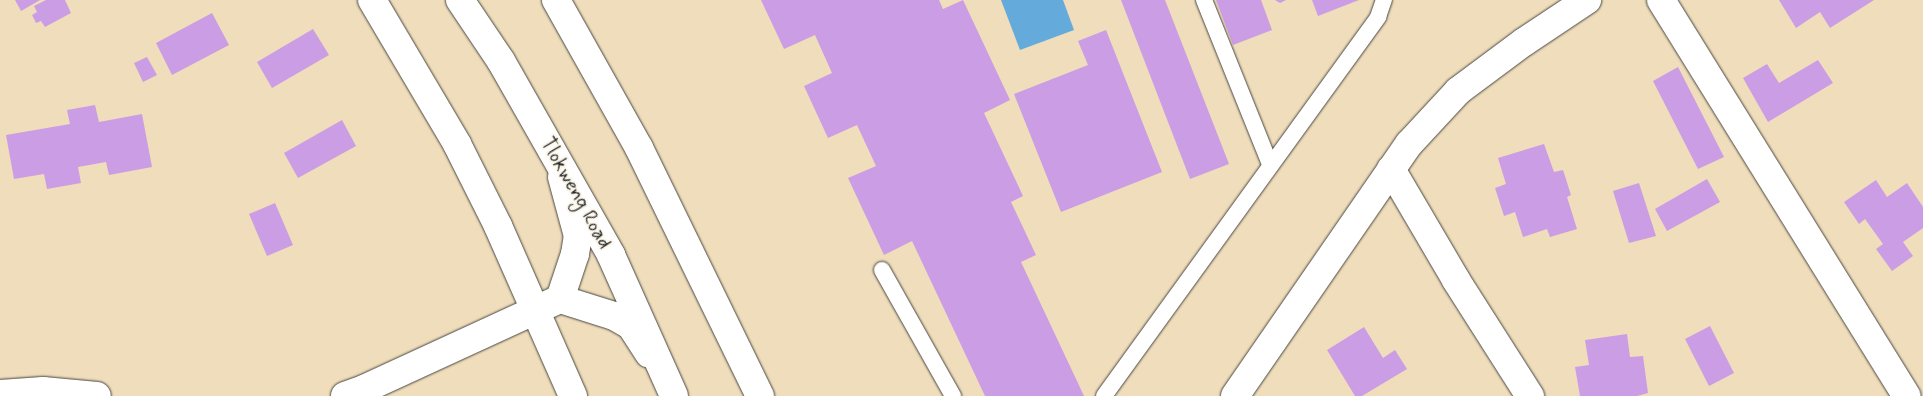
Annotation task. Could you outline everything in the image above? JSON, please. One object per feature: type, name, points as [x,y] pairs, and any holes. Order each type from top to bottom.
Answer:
[{"type":"street","points":[[372,0],[457,144],[498,226],[573,396]]},
{"type":"street","name":"Tlokweng Road","points":[[460,0],[501,61],[611,255],[671,388]]},
{"type":"street","points":[[556,0],[639,148],[760,396]]},
{"type":"street","points":[[1235,396],[1409,144],[1458,91],[1524,42],[1587,0]]},
{"type":"street","points":[[1661,0],[1907,396]]},
{"type":"street","points":[[559,163],[578,236],[575,254],[560,298]]},
{"type":"street","points":[[1391,170],[1456,280],[1530,396]]},
{"type":"street","points":[[345,396],[364,389],[560,298],[614,316],[630,326],[671,388]]},
{"type":"street","points":[[0,394],[43,391],[85,395]]},
{"type":"lane","points":[[1204,0],[1270,164]]},
{"type":"lane","points":[[1104,396],[1378,17],[1384,0]]},
{"type":"lane","points":[[882,270],[953,396]]},
{"type":"water","points":[[1001,0],[1063,0],[1074,30],[1020,50]]},
{"type":"building","points":[[15,0],[40,0],[21,11]]},
{"type":"building","points":[[46,0],[65,0],[71,13],[45,27],[41,21],[36,23],[32,15],[37,12],[34,6]]},
{"type":"building","points":[[761,0],[939,0],[943,9],[963,0],[1010,100],[984,113],[1023,196],[1011,202],[1036,255],[1021,262],[1084,396],[985,396],[912,241],[884,255],[848,178],[876,166],[857,125],[828,138],[804,86],[832,73],[815,35],[784,49]]},
{"type":"building","points":[[1121,0],[1165,0],[1229,164],[1190,179]]},
{"type":"building","points":[[1216,0],[1261,0],[1272,30],[1233,45]]},
{"type":"building","points":[[1275,0],[1286,0],[1280,3]]},
{"type":"building","points":[[1312,0],[1359,0],[1318,16]]},
{"type":"building","points":[[1779,0],[1874,0],[1830,28],[1820,12],[1796,28]]},
{"type":"building","points":[[212,13],[229,45],[172,75],[156,43]]},
{"type":"building","points":[[313,29],[329,55],[272,88],[257,62]]},
{"type":"building","points":[[1106,30],[1162,172],[1061,212],[1014,94],[1088,65],[1078,41]]},
{"type":"building","points":[[147,57],[157,75],[143,82],[134,63]]},
{"type":"building","points":[[1818,60],[1833,83],[1768,122],[1743,78],[1767,64],[1779,83]]},
{"type":"building","points":[[1678,67],[1724,157],[1698,169],[1653,81]]},
{"type":"building","points":[[95,105],[99,122],[142,114],[152,167],[109,175],[106,162],[78,167],[81,183],[47,189],[44,174],[14,179],[6,135],[70,124],[67,110]]},
{"type":"building","points":[[342,120],[356,146],[298,178],[284,153]]},
{"type":"building","points":[[1544,144],[1554,172],[1563,170],[1571,195],[1567,197],[1577,229],[1550,237],[1547,229],[1523,237],[1515,212],[1504,216],[1495,188],[1506,184],[1498,158]]},
{"type":"building","points":[[1707,179],[1720,202],[1667,231],[1655,209]]},
{"type":"building","points":[[1876,180],[1887,197],[1907,183],[1923,207],[1923,228],[1903,242],[1913,256],[1892,271],[1876,249],[1883,244],[1865,219],[1859,224],[1844,202]]},
{"type":"building","points":[[1639,183],[1656,236],[1629,243],[1613,191]]},
{"type":"building","points":[[275,203],[293,245],[267,256],[249,214]]},
{"type":"building","points":[[1710,326],[1734,373],[1709,386],[1685,339]]},
{"type":"building","points":[[1364,327],[1383,358],[1395,350],[1407,369],[1362,396],[1355,396],[1327,350]]},
{"type":"building","points":[[1627,334],[1630,357],[1643,356],[1648,393],[1637,396],[1580,396],[1575,367],[1589,365],[1585,340]]}]
